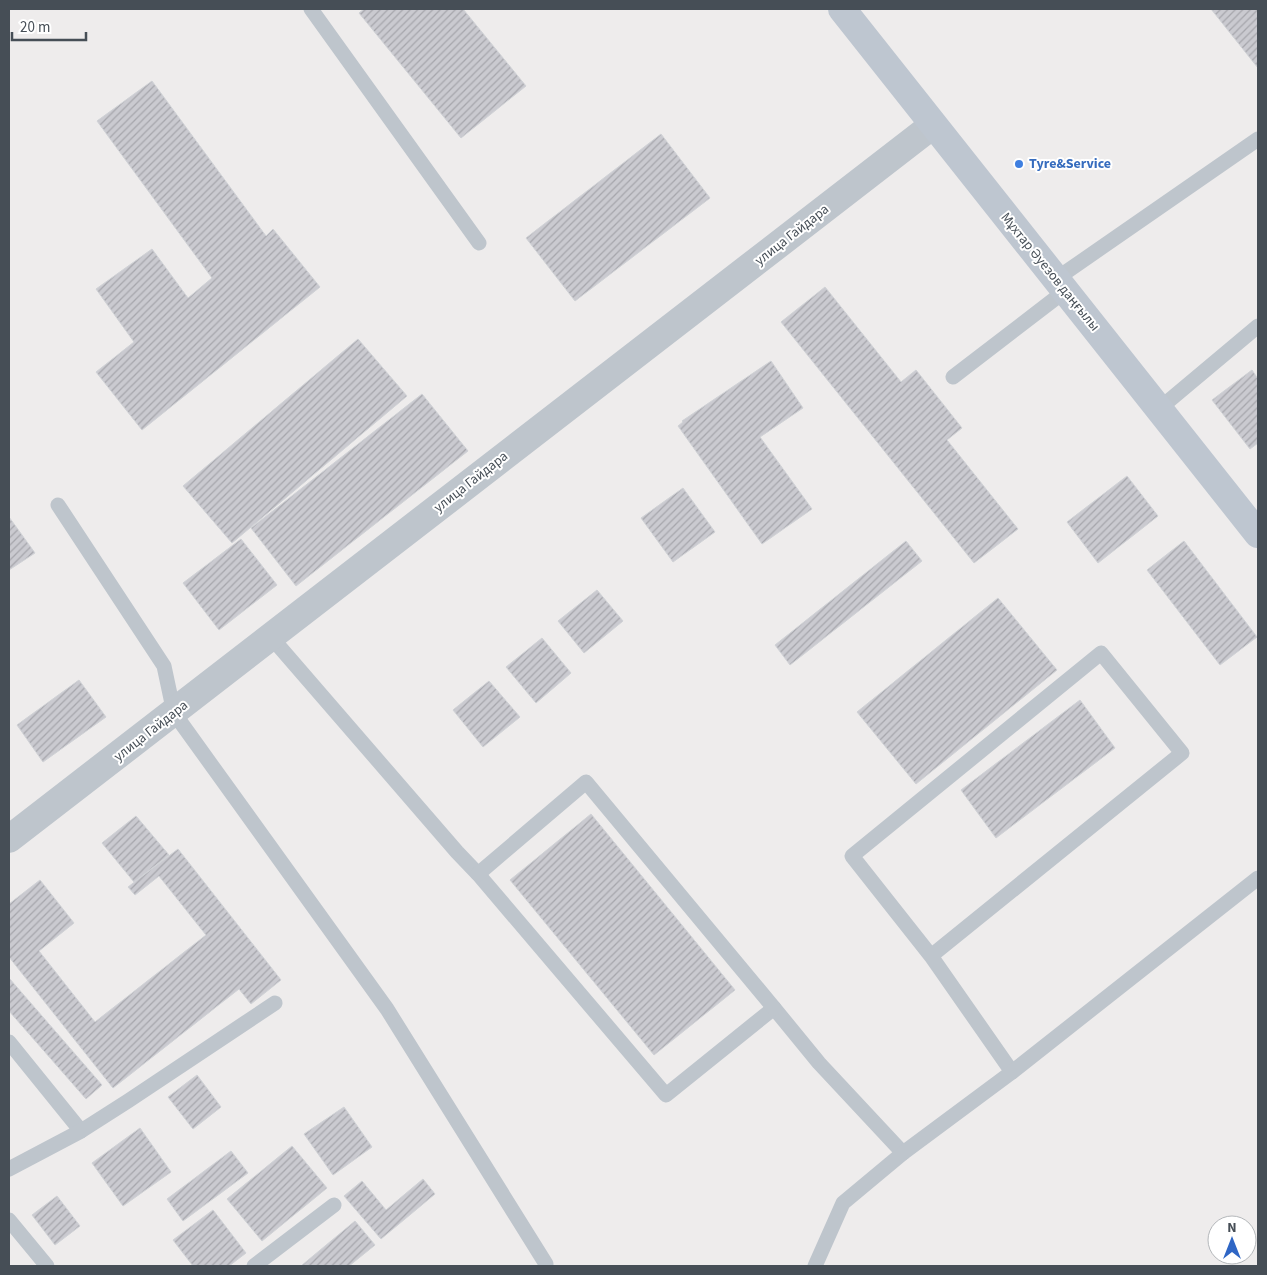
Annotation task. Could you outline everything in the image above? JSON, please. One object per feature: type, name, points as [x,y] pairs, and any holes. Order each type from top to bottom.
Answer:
[{"type":"main road","name":"Мұхтар Әуезов даңғылы","points":[[842,9],[1258,534]]},
{"type":"street","name":"улица Гайдара","points":[[9,840],[933,126]]},
{"type":"lane","points":[[311,9],[479,243]]},
{"type":"lane","points":[[953,377],[1061,285],[1258,139]]},
{"type":"lane","points":[[1159,409],[1258,326]]},
{"type":"lane","points":[[58,505],[164,666],[174,713],[387,1009],[546,1266]]},
{"type":"lane","points":[[271,637],[478,874],[666,1095],[774,1008]]},
{"type":"lane","points":[[930,956],[1182,753],[1101,653],[852,856],[930,956],[1012,1072]]},
{"type":"lane","points":[[478,874],[586,782],[819,1064],[903,1153]]},
{"type":"lane","points":[[815,1266],[843,1202],[903,1153],[1012,1072],[1258,878]]},
{"type":"lane","points":[[9,1169],[81,1131],[275,1003]]},
{"type":"lane","points":[[9,1042],[81,1131]]},
{"type":"lane","points":[[254,1266],[334,1205]]},
{"type":"lane","points":[[9,1220],[47,1266]]},
{"type":"building","points":[[364,9],[463,9],[526,86],[461,138],[359,13]]},
{"type":"building","points":[[1211,9],[1258,9],[1258,68]]},
{"type":"building","points":[[152,81],[266,236],[273,229],[320,287],[142,430],[96,372],[134,342],[96,289],[152,249],[188,298],[212,278],[97,121]]},
{"type":"building","points":[[661,134],[710,198],[575,301],[526,238]]},
{"type":"building","points":[[825,287],[901,382],[916,370],[962,428],[947,440],[1018,529],[974,563],[781,322]]},
{"type":"building","points":[[358,339],[407,396],[232,543],[183,486]]},
{"type":"building","points":[[771,361],[803,408],[760,437],[812,509],[762,544],[678,426],[682,421]]},
{"type":"building","points":[[1252,370],[1258,379],[1258,443],[1250,449],[1212,400]]},
{"type":"building","points":[[422,394],[468,451],[296,586],[251,528]]},
{"type":"building","points":[[1127,476],[1158,516],[1098,563],[1067,522]]},
{"type":"building","points":[[683,488],[715,532],[673,562],[641,518]]},
{"type":"building","points":[[9,517],[35,553],[9,570]]},
{"type":"building","points":[[241,539],[277,585],[219,630],[183,583]]},
{"type":"building","points":[[906,541],[922,561],[790,665],[775,645]]},
{"type":"building","points":[[1184,541],[1257,637],[1220,665],[1147,570]]},
{"type":"building","points":[[597,590],[623,621],[584,653],[558,621]]},
{"type":"building","points":[[998,598],[1057,670],[916,784],[857,712]]},
{"type":"building","points":[[542,638],[571,673],[536,703],[506,667]]},
{"type":"building","points":[[79,680],[106,717],[43,762],[17,725]]},
{"type":"building","points":[[489,681],[520,717],[483,747],[453,710]]},
{"type":"building","points":[[1080,700],[1115,748],[996,838],[961,790]]},
{"type":"building","points":[[591,814],[735,990],[654,1055],[510,880]]},
{"type":"building","points":[[136,816],[169,855],[134,882],[102,843]]},
{"type":"building","points":[[178,849],[281,980],[251,1004],[239,989],[113,1088],[9,957],[9,904],[40,880],[74,923],[39,951],[95,1022],[206,935],[159,876],[135,895],[128,887]]},
{"type":"building","points":[[9,978],[102,1085],[86,1099],[9,1011]]},
{"type":"building","points":[[197,1075],[221,1107],[193,1129],[168,1097]]},
{"type":"building","points":[[344,1107],[372,1147],[333,1175],[304,1134]]},
{"type":"building","points":[[140,1128],[171,1172],[123,1206],[92,1163]]},
{"type":"building","points":[[292,1146],[327,1188],[262,1241],[227,1199]]},
{"type":"building","points":[[231,1151],[248,1173],[183,1221],[167,1199]]},
{"type":"building","points":[[423,1179],[435,1194],[381,1239],[344,1196],[362,1181],[386,1210]]},
{"type":"building","points":[[57,1196],[80,1226],[55,1245],[32,1215]]},
{"type":"building","points":[[213,1210],[246,1253],[229,1266],[193,1266],[173,1240]]},
{"type":"building","points":[[355,1221],[375,1245],[349,1266],[301,1266]]},
{"type":"place","name":"Tyre&Service","points":[[1019,164]]}]
